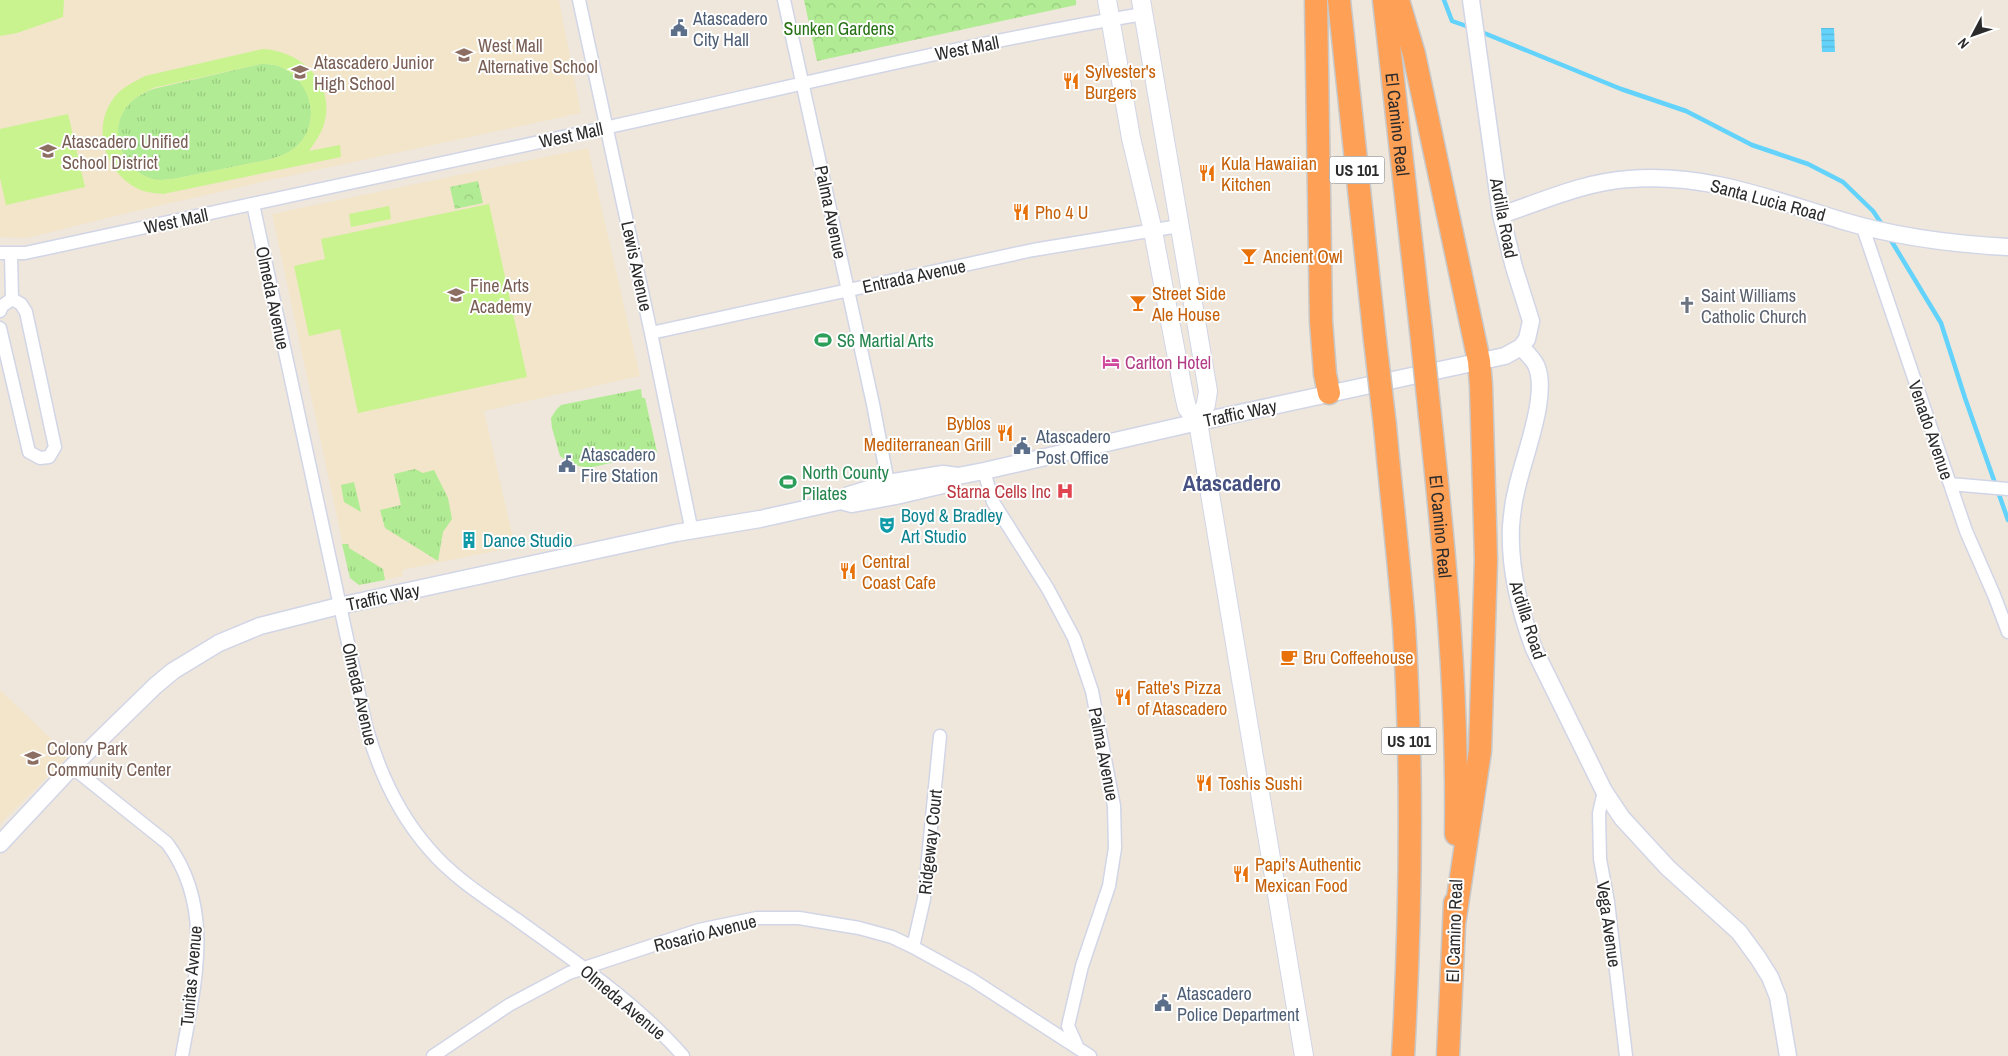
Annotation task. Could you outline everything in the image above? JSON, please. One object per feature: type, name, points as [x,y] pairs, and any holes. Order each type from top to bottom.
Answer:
[{"type":"highway","points":[[1316,0],[1321,321],[1325,374],[1329,393]]},
{"type":"highway","name":"US 101","points":[[1340,0],[1404,625],[1410,820],[1409,915],[1403,1056]]},
{"type":"highway","name":"El Camino Real","points":[[1384,0],[1443,539],[1451,644],[1455,732],[1455,918],[1448,1056]]},
{"type":"highway","points":[[1398,0],[1414,54],[1479,361],[1483,426],[1486,560],[1480,750],[1455,918]]},
{"type":"main road","points":[[1107,0],[1132,138],[1153,231],[1185,401],[1187,408],[1198,422],[1304,1056]]},
{"type":"main road","points":[[1142,7],[1208,391],[1206,404],[1198,422]]},
{"type":"street","name":"Lewis Avenue","points":[[579,0],[692,532]]},
{"type":"street","name":"Palma Avenue","points":[[784,0],[848,290],[888,483]]},
{"type":"street","name":"Ardilla Road","points":[[1471,0],[1501,215],[1514,267],[1531,321],[1527,339],[1521,347],[1536,364],[1539,380],[1534,426],[1516,492],[1511,525],[1515,590],[1534,649],[1604,791],[1622,818],[1652,852],[1738,932],[1770,976],[1778,997],[1788,1056]]},
{"type":"street","name":"West Mall","points":[[6,254],[25,253],[253,204],[802,82],[1110,20],[1142,7]]},
{"type":"street","name":"Santa Lucia Road","points":[[1501,215],[1578,188],[1627,179],[1678,178],[1735,187],[1912,238],[1946,243],[2008,247]]},
{"type":"street","name":"Olmeda Avenue","points":[[253,204],[339,606],[372,749],[391,793],[402,814],[416,833],[448,868],[472,888],[584,968],[671,1042],[683,1056]]},
{"type":"street","name":"Venado Avenue","points":[[1862,225],[1966,531],[2008,632]]},
{"type":"street","name":"Entrada Avenue","points":[[651,333],[1033,250],[1179,226]]},
{"type":"street","points":[[6,254],[12,299]]},
{"type":"street","points":[[0,311],[2,306],[12,299]]},
{"type":"street","points":[[0,328],[29,452],[40,458],[49,457],[55,447],[26,312],[21,304],[12,299]]},
{"type":"street","name":"Traffic Way","points":[[842,501],[849,495],[888,483],[943,474],[958,476],[984,471],[1329,393],[1505,356],[1521,347]]},
{"type":"street","name":"Palma Avenue","points":[[984,471],[993,502],[1048,589],[1074,638],[1092,691],[1114,806],[1115,848],[1109,886],[1082,966],[1068,1026],[1078,1052]]},
{"type":"street","name":"Traffic Way","points":[[0,844],[72,768],[155,686],[196,656],[219,643],[260,626],[339,606],[676,534],[842,501],[852,504],[896,496],[946,484],[958,476]]},
{"type":"street","points":[[1950,484],[2008,489]]},
{"type":"street","name":"Ridgeway Court","points":[[912,947],[924,899],[940,736]]},
{"type":"street","name":"Tunitas Avenue","points":[[72,768],[167,842],[176,855],[190,884],[198,930],[194,987],[182,1056]]},
{"type":"street","name":"Vega Avenue","points":[[1604,791],[1600,813],[1600,859],[1608,902],[1626,1056]]},
{"type":"street","name":"Rosario Avenue","points":[[433,1056],[509,1005],[584,968],[699,930],[756,918],[799,918],[839,924],[892,937],[971,979],[1078,1052],[1090,1056]]},
{"type":"shaded area","name":"Atascadero Junior High School","points":[[0,0],[559,0],[581,113],[275,179],[27,238],[0,237]]},
{"type":"shaded area","name":"Fine Arts Academy","points":[[588,148],[640,376],[484,411],[515,547],[402,570],[403,576],[359,585],[350,578],[272,214]]},
{"type":"shaded area","name":"Colony Park Community Center","points":[[0,690],[69,756],[0,824]]},
{"type":"green space","points":[[0,0],[64,0],[63,17],[17,33],[0,36]]},
{"type":"green space","name":"Sunken Gardens","points":[[804,0],[1076,0],[1076,5],[817,61]]},
{"type":"green space","points":[[263,49],[277,51],[290,56],[312,72],[320,83],[325,95],[324,124],[320,135],[309,151],[340,145],[341,157],[163,194],[140,190],[122,177],[113,167],[107,155],[103,129],[110,103],[128,85],[145,76]],"holes":[[[260,64],[275,65],[283,68],[301,83],[307,94],[311,116],[309,127],[304,138],[296,147],[272,159],[163,180],[156,180],[138,172],[125,157],[118,138],[118,128],[120,118],[125,109],[137,97],[153,88]]]},
{"type":"green space","points":[[260,64],[275,65],[293,74],[307,93],[311,116],[309,127],[304,138],[296,147],[272,159],[160,180],[150,178],[138,172],[125,157],[118,138],[118,128],[120,118],[134,99],[153,89]]},
{"type":"green space","points":[[68,114],[85,187],[6,205],[0,178],[0,129]]},
{"type":"green space","points":[[478,181],[483,203],[455,209],[450,187]]},
{"type":"green space","points":[[489,204],[527,377],[358,413],[340,329],[309,336],[294,266],[325,259],[321,239]]},
{"type":"green space","points":[[389,206],[391,219],[351,227],[349,214]]},
{"type":"green space","points":[[641,389],[642,398],[645,398],[657,452],[589,468],[574,465],[560,456],[551,418],[561,405]]},
{"type":"green space","points":[[415,469],[423,473],[434,470],[448,498],[452,519],[443,532],[438,561],[385,528],[380,510],[401,505],[394,474]]},
{"type":"green space","points":[[354,482],[361,512],[344,502],[341,485]]},
{"type":"green space","points":[[342,544],[348,544],[349,548],[383,569],[385,580],[359,585],[350,578]]},
{"type":"water","points":[[1821,28],[1834,28],[1835,52],[1822,52]]},
{"type":"waterway","points":[[1444,0],[1452,21],[1472,28]]},
{"type":"waterway","points":[[1479,31],[1621,89],[1686,111],[1752,145],[1808,164],[1843,182],[1873,211],[1883,226]]},
{"type":"waterway","points":[[1889,237],[1941,323],[2008,520]]},
{"type":"place","name":"Atascadero City Hall","points":[[679,28]]},
{"type":"place","name":"West Mall Alternative School","points":[[464,55]]},
{"type":"place","name":"Atascadero Junior High School","points":[[300,72]]},
{"type":"place","name":"Sylvester's Burgers","points":[[1071,81]]},
{"type":"place","name":"Atascadero Unified School District","points":[[48,151]]},
{"type":"place","name":"Kula Hawaiian Kitchen","points":[[1207,173]]},
{"type":"place","name":"Pho 4 U","points":[[1021,212]]},
{"type":"place","name":"Ancient Owl","points":[[1249,256]]},
{"type":"place","name":"Fine Arts Academy","points":[[456,295]]},
{"type":"place","name":"Street Side Ale House","points":[[1138,303]]},
{"type":"place","name":"Saint Williams Catholic Church","points":[[1687,305]]},
{"type":"place","name":"S6 Martial Arts","points":[[823,340]]},
{"type":"place","name":"Carlton Hotel","points":[[1111,362]]},
{"type":"place","name":"Byblos Mediterranean Grill","points":[[1005,433]]},
{"type":"place","name":"Atascadero Post Office","points":[[1022,446]]},
{"type":"place","name":"Atascadero Fire Station","points":[[567,464]]},
{"type":"place","name":"North County Pilates","points":[[788,482]]},
{"type":"place","name":"Starna Cells Inc","points":[[1065,491]]},
{"type":"place","name":"Boyd & Bradley Art Studio","points":[[887,525]]},
{"type":"place","name":"Dance Studio","points":[[469,540]]},
{"type":"place","name":"Central Coast Cafe","points":[[848,571]]},
{"type":"place","name":"Bru Coffeehouse","points":[[1289,657]]},
{"type":"place","name":"Fatte's Pizza of Atascadero","points":[[1123,697]]},
{"type":"place","name":"Colony Park Community Center","points":[[33,758]]},
{"type":"place","name":"Toshis Sushi","points":[[1204,783]]},
{"type":"place","name":"Papi's Authentic Mexican Food","points":[[1241,874]]},
{"type":"place","name":"Atascadero Police Department","points":[[1163,1003]]},
{"type":"district","name":"Atascadero","points":[[1232,483]]}]
